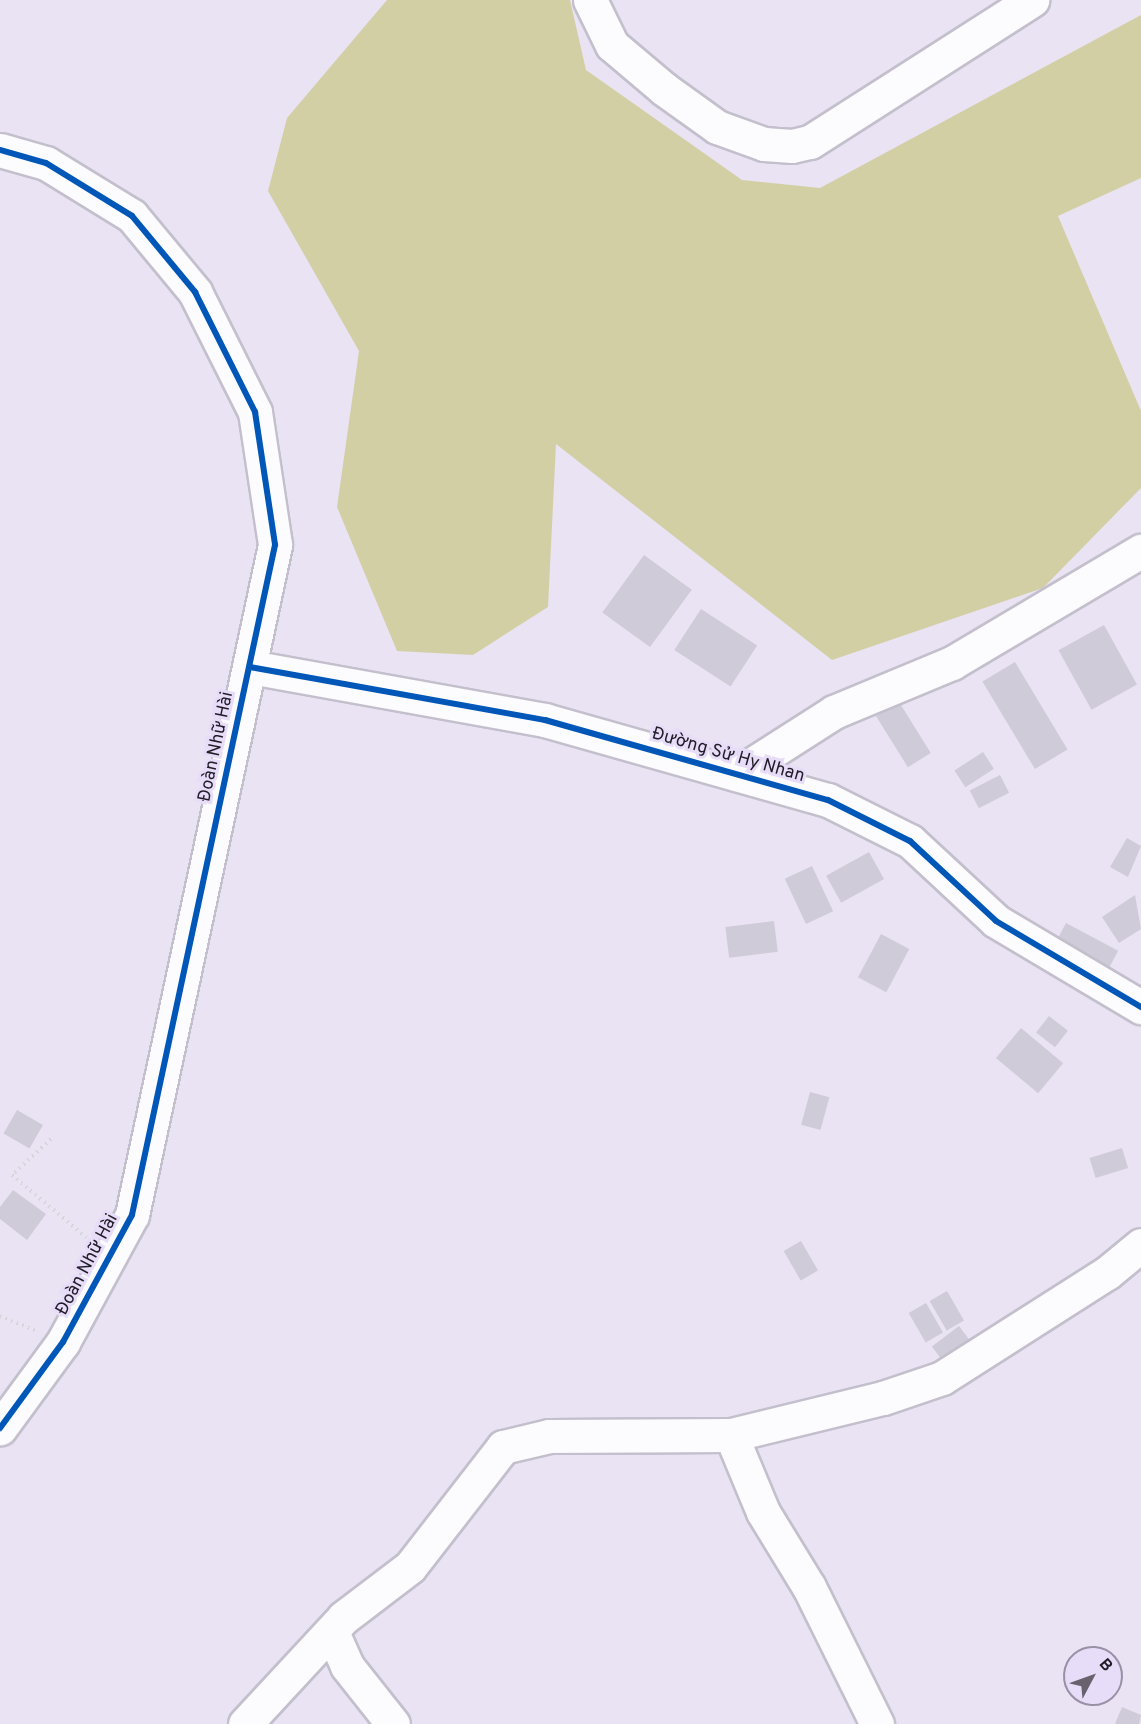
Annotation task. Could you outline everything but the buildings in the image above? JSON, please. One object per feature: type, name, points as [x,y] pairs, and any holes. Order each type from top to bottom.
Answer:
[{"type":"street","points":[[590,0],[612,45],[664,89],[717,127],[764,144],[792,146],[838,125],[1032,0]]},
{"type":"street","name":"Đoàn Nhữ Hài","points":[[0,150],[46,163],[132,216],[195,292],[255,412],[275,545],[132,1215],[63,1341],[0,1428]]},
{"type":"street","points":[[737,774],[834,712],[952,663],[1141,551]]},
{"type":"street","name":"Đường Sử Hy Nhan","points":[[250,667],[545,720],[828,800],[910,841],[996,921],[1138,995]]},
{"type":"street","points":[[245,1724],[332,1632],[410,1567],[450,1518],[485,1464],[503,1447],[524,1438],[731,1435],[942,1378],[1107,1273],[1141,1245]]},
{"type":"street","points":[[731,1435],[763,1512],[809,1587],[877,1724]]},
{"type":"street","points":[[332,1632],[347,1666],[393,1724]]},
{"type":"path","points":[[51,1139],[12,1175],[109,1257]]},
{"type":"path","points":[[0,1316],[63,1341]]},
{"type":"shaded area","points":[[387,0],[570,0],[586,70],[742,180],[820,188],[1141,15],[1141,178],[1058,216],[1141,411],[1141,488],[1043,588],[832,660],[556,444],[548,607],[473,655],[397,651],[337,507],[359,351],[268,191],[287,118]]},
{"type":"cycle path","points":[[0,150],[46,163],[132,216],[195,292],[255,412],[275,545],[132,1215],[63,1342],[0,1428]]},
{"type":"cycle path","points":[[250,667],[545,720],[828,800],[910,841],[996,921],[1141,1007]]}]
